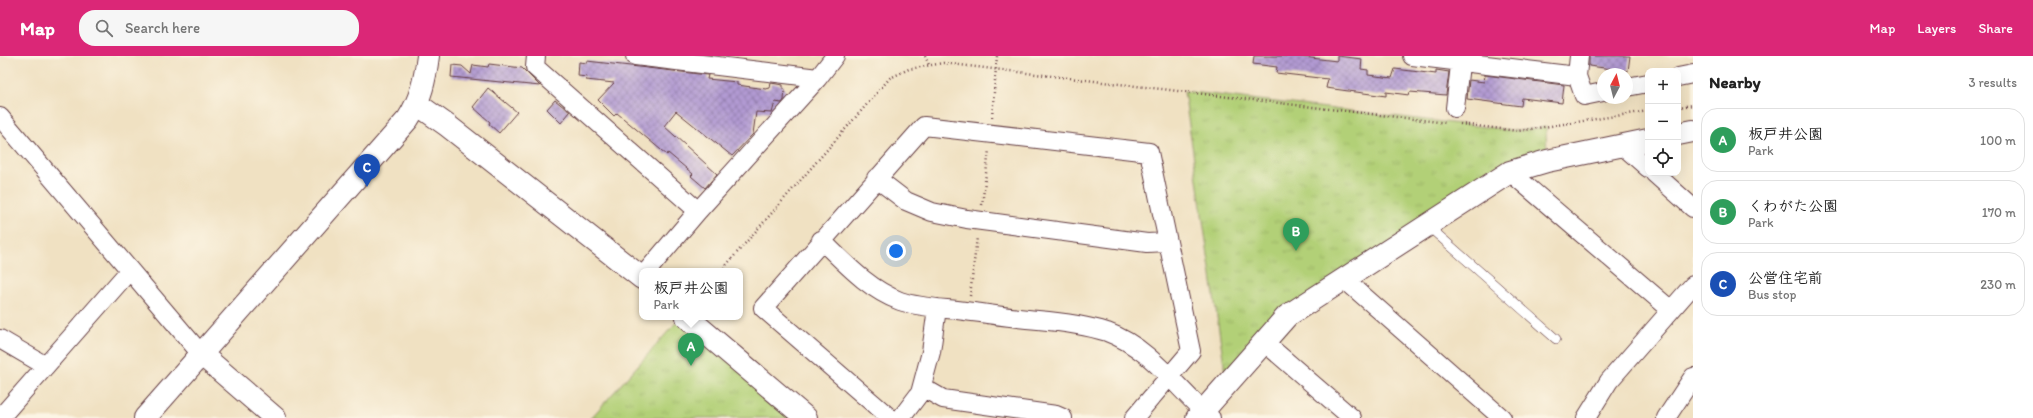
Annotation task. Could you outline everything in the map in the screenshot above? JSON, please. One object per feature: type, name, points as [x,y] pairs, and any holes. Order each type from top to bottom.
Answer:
[{"type":"street","points":[[145,418],[394,136],[417,104],[426,76],[428,56]]},
{"type":"street","points":[[536,56],[535,67],[698,211]]},
{"type":"street","points":[[636,56],[818,78]]},
{"type":"street","points":[[650,268],[698,211],[818,78],[835,56]]},
{"type":"street","points":[[1412,56],[1461,59],[1577,76]]},
{"type":"street","points":[[1579,56],[1577,76],[1584,96],[1597,93]]},
{"type":"street","points":[[1455,108],[1461,59]]},
{"type":"street","points":[[1681,76],[1693,74]]},
{"type":"street","points":[[1633,86],[1645,84]]},
{"type":"street","points":[[417,104],[639,273]]},
{"type":"street","points":[[0,117],[201,354],[275,418]]},
{"type":"street","points":[[890,418],[763,308],[876,178],[924,126],[1149,152],[1191,351],[1134,418]]},
{"type":"street","points":[[1681,133],[1693,131]]},
{"type":"street","points":[[822,240],[854,271],[875,288],[900,301],[937,308],[1058,322],[1107,332],[1136,348],[1171,376],[1204,416],[1287,316],[1343,278],[1510,172],[1547,161],[1645,141]]},
{"type":"street","points":[[1622,145],[1645,165]]},
{"type":"street","points":[[1510,172],[1671,310]]},
{"type":"street","points":[[1657,176],[1693,208]]},
{"type":"street","points":[[876,178],[906,201],[932,212],[979,221],[1147,243],[1167,242]]},
{"type":"street","points":[[0,418],[130,270]]},
{"type":"street","points":[[1343,278],[1502,418]]},
{"type":"street","points":[[1586,418],[1609,381],[1693,285]]},
{"type":"street","points":[[901,418],[920,394],[931,352],[937,308]]},
{"type":"street","points":[[691,320],[806,418]]},
{"type":"street","points":[[0,339],[46,366]]},
{"type":"street","points":[[1264,342],[1352,418]]},
{"type":"street","points":[[1666,418],[1693,377]]},
{"type":"street","points":[[922,387],[943,399],[1056,415],[1063,418]]},
{"type":"lane","points":[[1427,225],[1556,339]]},
{"type":"path","points":[[925,56],[929,65]]},
{"type":"path","points":[[968,312],[991,134],[997,56]]},
{"type":"path","points":[[724,268],[890,78],[909,69],[929,65],[943,63],[1518,131],[1645,111]]},
{"type":"path","points":[[1681,107],[1693,105]]},
{"type":"green space","points":[[1184,91],[1518,131],[1546,127],[1547,161],[1343,278],[1227,385]]},
{"type":"green space","points":[[678,320],[685,320],[806,418],[591,418]]},
{"type":"building","points":[[1254,56],[1294,56],[1337,61],[1337,56],[1362,59],[1361,69],[1368,70],[1368,75],[1392,78],[1395,69],[1436,74],[1436,70],[1449,72],[1446,95],[1410,92],[1409,95],[1386,92],[1386,96],[1326,88],[1328,79],[1276,73],[1277,67],[1253,64]]},
{"type":"building","points":[[1589,56],[1630,56],[1628,68],[1605,68],[1589,66]]},
{"type":"building","points":[[587,61],[708,75],[707,79],[737,82],[737,85],[766,89],[770,88],[771,83],[783,85],[783,89],[785,89],[784,100],[782,103],[775,102],[772,113],[756,112],[753,134],[732,156],[676,111],[664,126],[717,174],[705,188],[691,176],[693,174],[668,153],[667,155],[617,113],[614,116],[598,100],[614,83],[586,80],[587,77],[578,76],[579,62],[587,63]]},
{"type":"building","points":[[489,64],[522,68],[540,86],[451,77],[452,65],[462,66],[471,74],[473,65],[488,67]]},
{"type":"building","points":[[1485,75],[1564,85],[1562,103],[1522,98],[1521,106],[1467,99],[1469,80],[1484,82]]},
{"type":"building","points":[[488,88],[517,112],[499,133],[489,124],[490,122],[473,107]]},
{"type":"building","points":[[555,100],[570,112],[561,123],[547,109]]},
{"type":"place","name":"公営住宅前","points":[[367,187]]},
{"type":"place","name":"くわがた公園","points":[[1296,251]]},
{"type":"place","name":"板戸井公園","points":[[691,366]]}]
